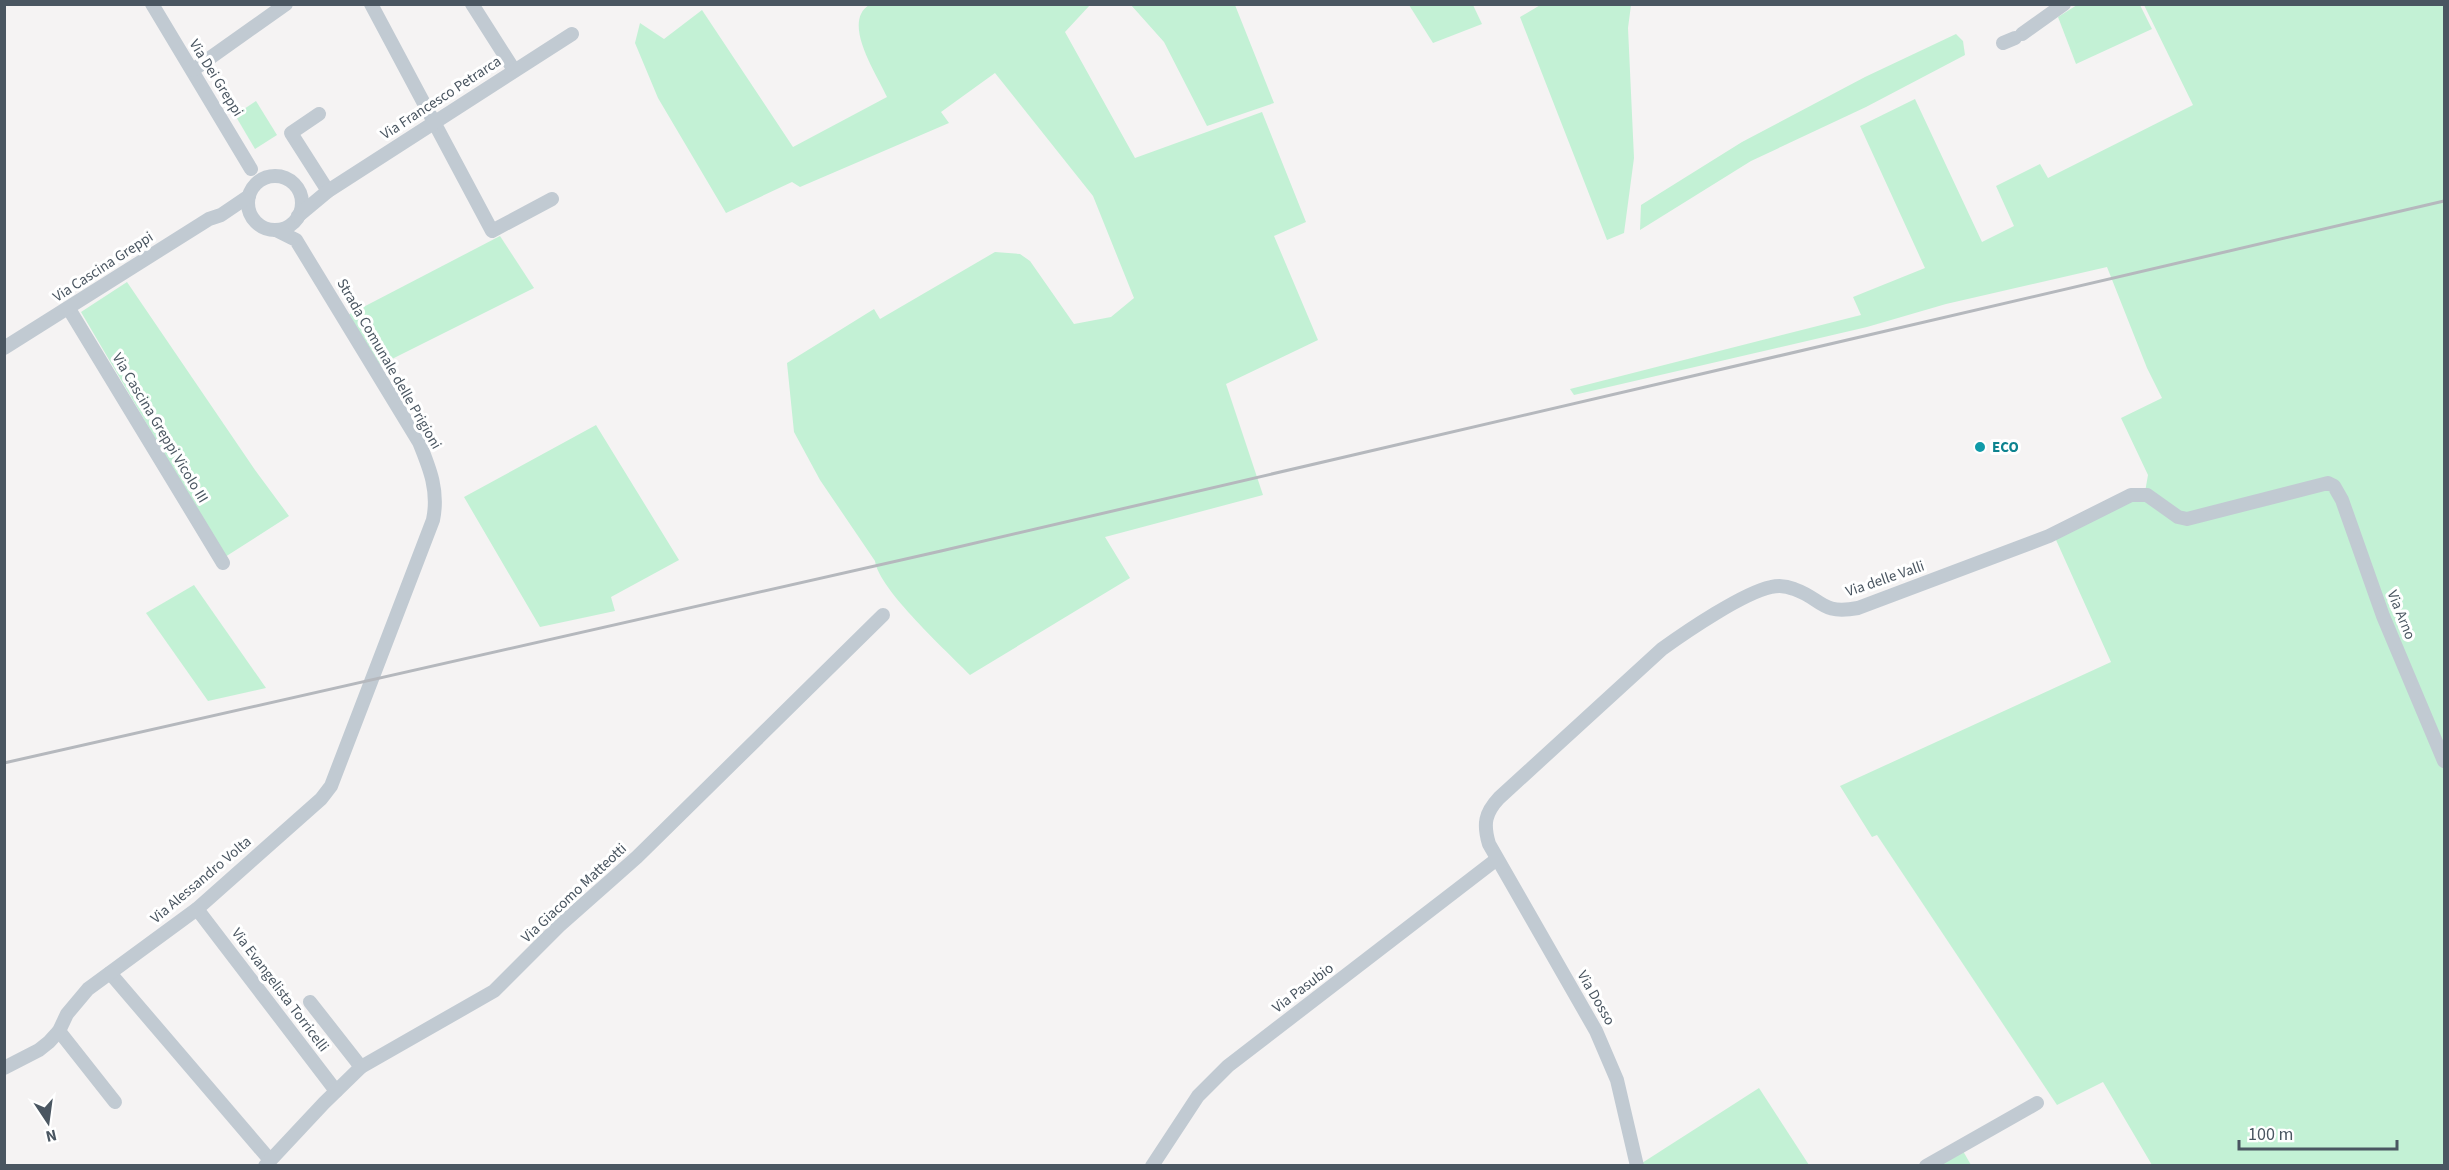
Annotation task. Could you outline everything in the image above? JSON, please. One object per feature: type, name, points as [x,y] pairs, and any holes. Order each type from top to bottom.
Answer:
[{"type":"street","name":"Via Dei Greppi","points":[[152,4],[251,168]]},
{"type":"street","points":[[193,70],[286,4]]},
{"type":"street","points":[[371,4],[492,231],[552,199]]},
{"type":"street","points":[[472,4],[514,70]]},
{"type":"street","points":[[2016,36],[2064,4]]},
{"type":"street","name":"Via Francesco Petrarca","points":[[297,217],[328,191],[572,34]]},
{"type":"street","points":[[255,221],[250,214],[251,168],[287,179],[297,188],[314,194],[328,191],[291,133],[319,114]]},
{"type":"street","points":[[251,192],[258,182],[272,176]]},
{"type":"street","points":[[221,215],[235,215],[255,221],[296,240],[301,197],[297,188]]},
{"type":"street","name":"Via Cascina Greppi","points":[[4,348],[209,219],[221,215],[251,192]]},
{"type":"street","points":[[276,230],[285,228],[297,217]]},
{"type":"street","name":"Strada Comunale delle Prigioni","points":[[296,240],[419,442],[432,474],[436,499],[433,520],[373,680]]},
{"type":"street","name":"Via Cascina Greppi Vicolo III","points":[[69,309],[223,563]]},
{"type":"street","name":"Via Arno","points":[[2328,483],[2334,486],[2342,500],[2383,616],[2445,761]]},
{"type":"street","name":"Via delle Valli","points":[[1497,860],[1485,829],[1491,807],[1499,798],[1662,649],[1684,633],[1760,590],[1782,586],[1797,590],[1821,606],[1833,609],[1858,608],[2049,536],[2131,495],[2147,495],[2178,517],[2187,519],[2328,483]]},
{"type":"street","name":"Via Giacomo Matteotti","points":[[268,1163],[361,1067],[494,992],[559,926],[637,857],[883,615]]},
{"type":"street","name":"Via Alessandro Volta","points":[[4,1068],[39,1050],[59,1031],[67,1014],[88,989],[197,909],[321,799],[331,786],[373,680]]},
{"type":"street","name":"Via Pasubio","points":[[1152,1166],[1198,1096],[1227,1065],[1497,860]]},
{"type":"street","name":"Via Dosso","points":[[1497,860],[1610,1059],[1637,1166]]},
{"type":"street","name":"Via Evangelista Torricelli","points":[[197,909],[336,1091]]},
{"type":"street","points":[[110,973],[268,1163]]},
{"type":"street","points":[[310,1002],[361,1067]]},
{"type":"street","points":[[59,1031],[115,1102]]},
{"type":"street","points":[[1926,1166],[2037,1103]]},
{"type":"green space","points":[[1542,4],[1631,5],[1628,28],[1634,158],[1624,233],[1607,240],[1520,17]]},
{"type":"green space","points":[[869,5],[1090,5],[1065,32],[1135,158],[1262,112],[1306,222],[1274,236],[1318,340],[1226,384],[1263,495],[1105,537],[1130,578],[970,675],[888,588],[875,561],[820,480],[794,432],[787,363],[874,309],[880,319],[995,252],[1020,254],[1030,261],[1074,324],[1111,317],[1134,298],[1093,196],[995,73],[941,112],[949,123],[800,187],[792,182],[726,213],[658,98],[635,43],[640,23],[664,39],[702,10],[793,147],[887,97],[864,50],[860,36],[861,13]]},
{"type":"green space","points":[[1131,5],[1235,5],[1274,103],[1207,126],[1164,42]]},
{"type":"green space","points":[[1409,5],[1473,5],[1482,24],[1433,43]]},
{"type":"green space","points":[[2077,5],[2140,5],[2152,29],[2076,64],[2058,17]]},
{"type":"green space","points":[[2144,5],[2444,5],[2444,1165],[2152,1165],[2103,1082],[2057,1105],[1877,835],[1872,837],[1840,786],[2111,662],[2052,531],[2145,492],[2148,475],[2121,418],[2162,398],[2147,368],[2107,267],[1946,304],[1867,327],[1574,395],[1570,389],[1861,315],[1853,297],[1925,268],[1860,126],[1915,99],[1982,242],[2014,226],[1996,186],[2040,164],[2048,178],[2193,105]]},
{"type":"green space","points":[[1956,34],[1963,41],[1965,55],[1866,107],[1751,161],[1640,230],[1641,205],[1742,142],[1865,77]]},
{"type":"green space","points":[[256,101],[277,135],[255,149],[235,115]]},
{"type":"green space","points":[[500,236],[534,288],[380,365],[348,315]]},
{"type":"green space","points":[[127,282],[289,516],[225,557],[81,312]]},
{"type":"green space","points":[[596,425],[679,560],[611,597],[615,611],[540,627],[464,497]]},
{"type":"green space","points":[[194,585],[266,688],[208,701],[146,613]]},
{"type":"green space","points":[[1759,1088],[1809,1165],[1643,1166],[1642,1163]]},
{"type":"green space","points":[[1963,1151],[1971,1165],[1938,1166]]},
{"type":"railway","points":[[4,763],[941,551],[2444,201]]},
{"type":"place","name":"ECO","points":[[1980,447]]}]
